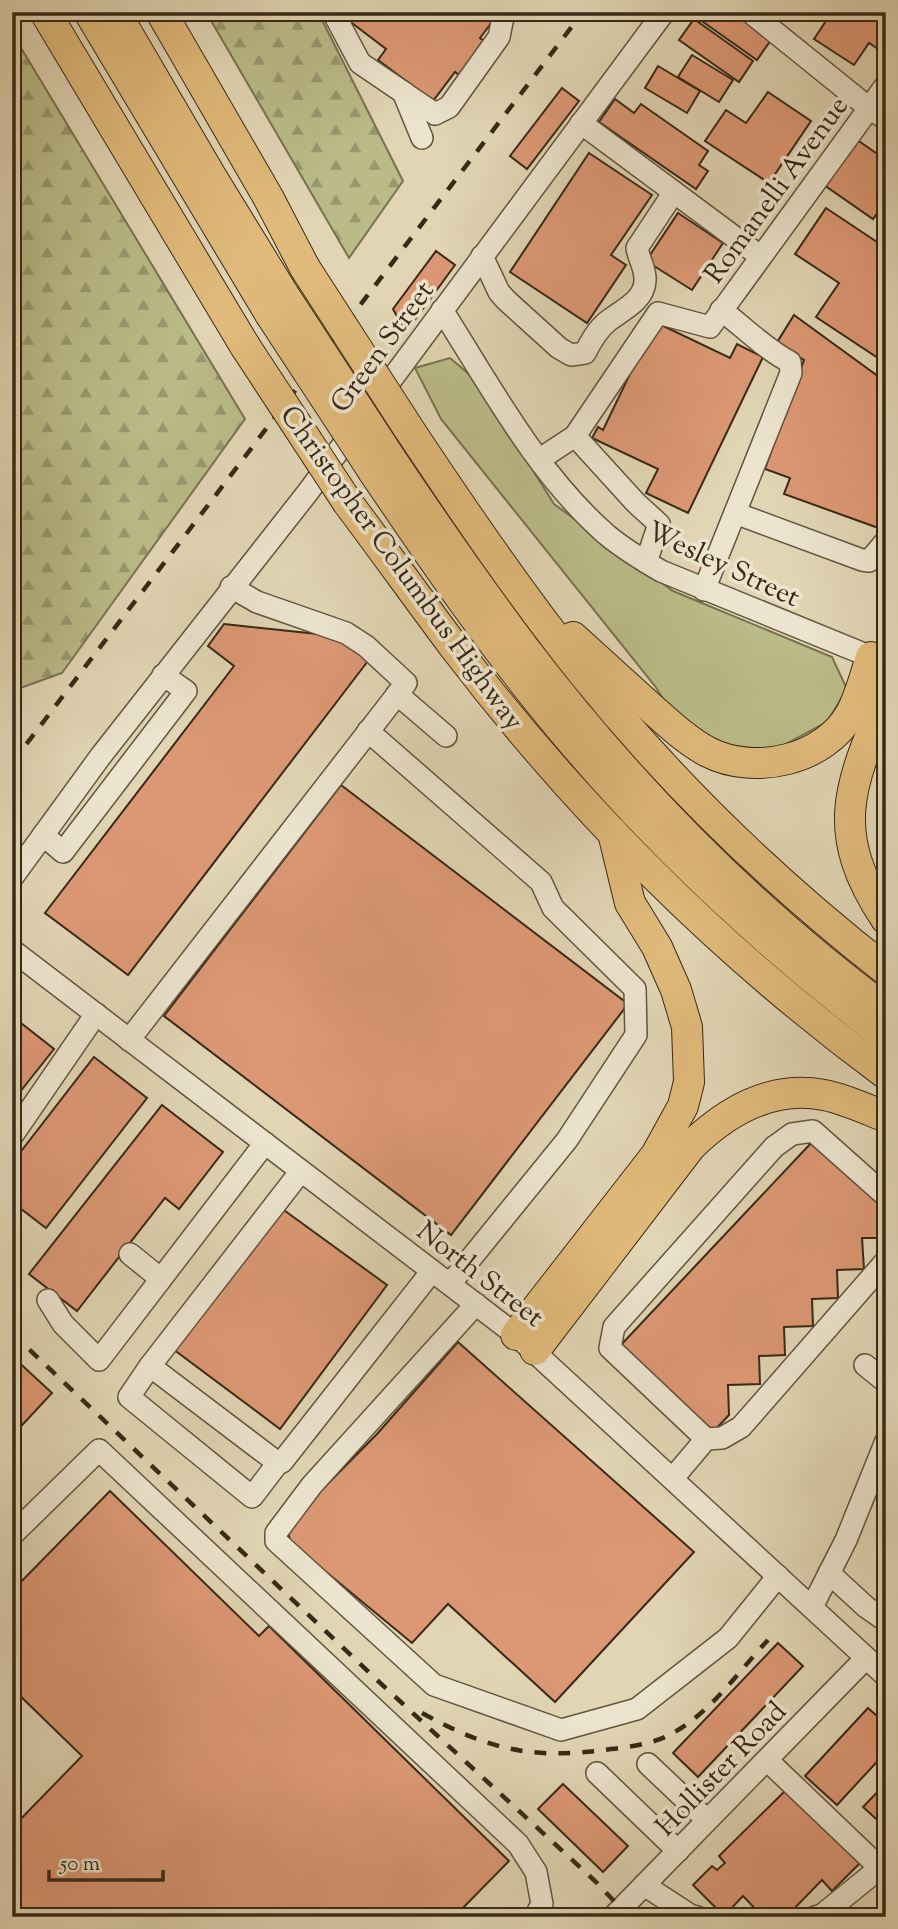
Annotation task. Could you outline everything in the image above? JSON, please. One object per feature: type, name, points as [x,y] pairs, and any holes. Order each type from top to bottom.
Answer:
[{"type":"highway","points":[[34,12],[70,57]]},
{"type":"highway","name":"Christopher Columbus Highway","points":[[45,12],[245,346],[348,503],[456,649],[519,727],[612,832],[682,903],[767,980],[886,1074]]},
{"type":"highway","name":"Christopher Columbus Highway","points":[[89,12],[380,462],[454,589],[504,657],[564,732],[677,855],[758,932],[886,1037]]},
{"type":"highway","name":"Christopher Columbus Highway","points":[[115,12],[211,176],[277,304]]},
{"type":"highway","points":[[161,12],[268,197],[305,268],[407,426],[520,590],[605,699],[696,799],[784,885],[886,970]]},
{"type":"highway","name":"Christopher Columbus Highway","points":[[380,462],[460,560],[525,649],[629,774],[745,891],[886,1010]]},
{"type":"highway","points":[[520,590],[672,726],[709,752],[733,760],[758,763],[785,760],[812,751],[834,734],[850,715],[878,660]]},
{"type":"highway","points":[[886,698],[859,763],[851,790],[848,816],[861,871],[874,901],[886,919]]},
{"type":"highway","points":[[525,1343],[656,1155],[682,1106],[689,1082],[687,1027],[676,990],[657,947],[630,903],[612,832]]},
{"type":"highway","points":[[525,1343],[691,1146],[735,1110],[762,1099],[795,1093],[823,1095],[886,1117]]},
{"type":"street","points":[[333,12],[360,63],[435,114],[449,107],[499,37],[503,12]]},
{"type":"street","name":"Green Street","points":[[12,878],[163,675],[308,492],[664,12]]},
{"type":"street","points":[[750,12],[877,113]]},
{"type":"street","name":"Romanelli Avenue","points":[[715,319],[760,256],[877,113],[886,85]]},
{"type":"street","points":[[403,92],[422,138]]},
{"type":"street","points":[[581,123],[760,256]]},
{"type":"street","points":[[482,256],[499,292],[506,300],[559,348],[571,355],[585,353],[594,335],[642,293],[644,268],[637,248],[674,192]]},
{"type":"street","name":"Wesley Street","points":[[442,310],[540,459],[587,515],[608,535],[646,562],[704,590],[878,660]]},
{"type":"street","points":[[540,459],[575,436],[658,313],[715,319],[749,330],[774,354],[790,362],[791,373],[704,590]]},
{"type":"street","points":[[575,436],[636,503],[659,524],[646,562]]},
{"type":"street","points":[[735,513],[862,560],[869,561],[886,541]]},
{"type":"street","points":[[129,1040],[406,683],[346,633],[257,603],[231,587]]},
{"type":"street","points":[[397,694],[446,736]]},
{"type":"street","points":[[368,731],[541,882],[553,908],[635,989],[636,1035],[567,1140],[450,1284]]},
{"type":"street","name":"North Street","points":[[12,950],[525,1343],[886,1676]]},
{"type":"street","points":[[12,1136],[96,1014]]},
{"type":"street","points":[[706,1439],[610,1348],[614,1327],[774,1147],[792,1134],[813,1131],[886,1196]]},
{"type":"street","points":[[48,1300],[63,1324],[99,1360],[265,1143]]},
{"type":"street","points":[[301,1171],[129,1397],[251,1497],[432,1271]]},
{"type":"street","points":[[130,1254],[160,1279]]},
{"type":"street","points":[[673,1478],[706,1439],[722,1438],[741,1427],[886,1261]]},
{"type":"street","points":[[476,1304],[312,1485],[276,1533],[276,1541],[434,1685],[561,1730],[637,1709],[728,1638],[778,1576]]},
{"type":"street","points":[[866,1365],[886,1382]]},
{"type":"street","points":[[150,1366],[312,1485]]},
{"type":"street","points":[[812,1607],[846,1540],[886,1441]]},
{"type":"street","points":[[12,1535],[99,1450],[518,1844],[536,1872],[542,1904],[535,1917]]},
{"type":"street","points":[[829,1573],[866,1607],[886,1621]]},
{"type":"street","name":"Hollister Road","points":[[613,1917],[866,1658]]},
{"type":"street","points":[[766,1760],[880,1868],[822,1915],[815,1917]]},
{"type":"street","points":[[648,1764],[707,1820]]},
{"type":"street","points":[[597,1773],[678,1851]]},
{"type":"street","points":[[644,1885],[697,1917]]},
{"type":"green space","points":[[206,12],[318,12],[403,181],[349,258]]},
{"type":"green space","points":[[12,33],[245,419],[62,673],[12,691],[16,415],[12,379]]},
{"type":"green space","points":[[450,358],[477,381],[554,504],[673,591],[832,657],[847,689],[827,722],[775,750],[723,745],[672,713],[655,686],[441,419],[415,368]]},
{"type":"building","points":[[347,12],[479,12],[492,22],[480,38],[490,45],[464,79],[455,72],[433,101],[378,60],[386,49],[344,17]]},
{"type":"building","points":[[699,12],[732,12],[771,40],[757,60],[696,17]]},
{"type":"building","points":[[832,12],[886,12],[884,53],[869,43],[854,65],[814,39]]},
{"type":"building","points":[[694,19],[753,61],[739,82],[679,40]]},
{"type":"building","points":[[692,55],[733,80],[719,102],[678,77]]},
{"type":"building","points":[[658,66],[700,91],[687,113],[645,88]]},
{"type":"building","points":[[562,88],[579,101],[527,169],[510,156]]},
{"type":"building","points":[[768,92],[811,121],[769,183],[705,141],[726,110],[746,123]]},
{"type":"building","points":[[615,99],[634,113],[641,104],[708,151],[699,165],[708,171],[696,189],[599,122]]},
{"type":"building","points":[[856,139],[886,160],[886,201],[873,219],[824,185]]},
{"type":"building","points":[[589,153],[652,195],[611,255],[626,265],[587,323],[510,272]]},
{"type":"building","points":[[826,208],[886,248],[886,350],[881,360],[816,317],[839,283],[795,254]]},
{"type":"building","points":[[678,213],[723,243],[692,290],[646,261]]},
{"type":"building","points":[[436,251],[455,265],[406,332],[393,309]]},
{"type":"building","points":[[794,315],[886,382],[884,530],[784,494],[790,478],[765,469],[804,360],[776,344]]},
{"type":"building","points":[[655,322],[730,358],[737,344],[763,357],[688,513],[646,493],[658,469],[592,438],[598,427],[603,430]]},
{"type":"building","points":[[224,624],[346,637],[371,657],[128,975],[45,913],[234,666],[208,646]]},
{"type":"building","points":[[341,785],[628,1004],[451,1235],[164,1016]]},
{"type":"building","points":[[12,1016],[54,1049],[12,1102]]},
{"type":"building","points":[[94,1057],[147,1098],[46,1228],[12,1202],[12,1163]]},
{"type":"building","points":[[162,1105],[223,1152],[179,1209],[165,1198],[77,1311],[29,1274]]},
{"type":"building","points":[[813,1141],[886,1209],[886,1238],[862,1238],[864,1269],[837,1270],[838,1298],[812,1299],[813,1326],[784,1327],[785,1355],[759,1356],[760,1384],[728,1385],[729,1415],[712,1433],[619,1347]]},
{"type":"building","points":[[281,1208],[387,1285],[280,1429],[173,1349]]},
{"type":"building","points":[[458,1342],[694,1552],[555,1702],[448,1604],[412,1643],[291,1543],[286,1526],[377,1434]]},
{"type":"building","points":[[12,1356],[52,1393],[12,1436]]},
{"type":"building","points":[[110,1491],[259,1636],[269,1626],[509,1861],[454,1917],[12,1917],[12,1828],[82,1756],[12,1688],[12,1591]]},
{"type":"building","points":[[778,1643],[803,1666],[698,1777],[673,1753]]},
{"type":"building","points":[[868,1708],[886,1724],[886,1752],[837,1805],[805,1776]]},
{"type":"building","points":[[886,1783],[886,1828],[863,1807]]},
{"type":"building","points":[[563,1784],[628,1846],[603,1872],[538,1809]]},
{"type":"building","points":[[788,1788],[862,1861],[832,1891],[822,1880],[786,1917],[763,1917],[743,1896],[724,1916],[693,1885],[712,1866],[717,1870],[725,1863],[719,1856]]},
{"type":"railway","points":[[12,763],[583,12]]},
{"type":"railway","points":[[12,1333],[377,1680],[595,1881],[629,1917]]},
{"type":"railway","points":[[422,1713],[470,1736],[514,1749],[559,1753],[643,1744],[673,1733],[700,1714],[768,1640]]}]
